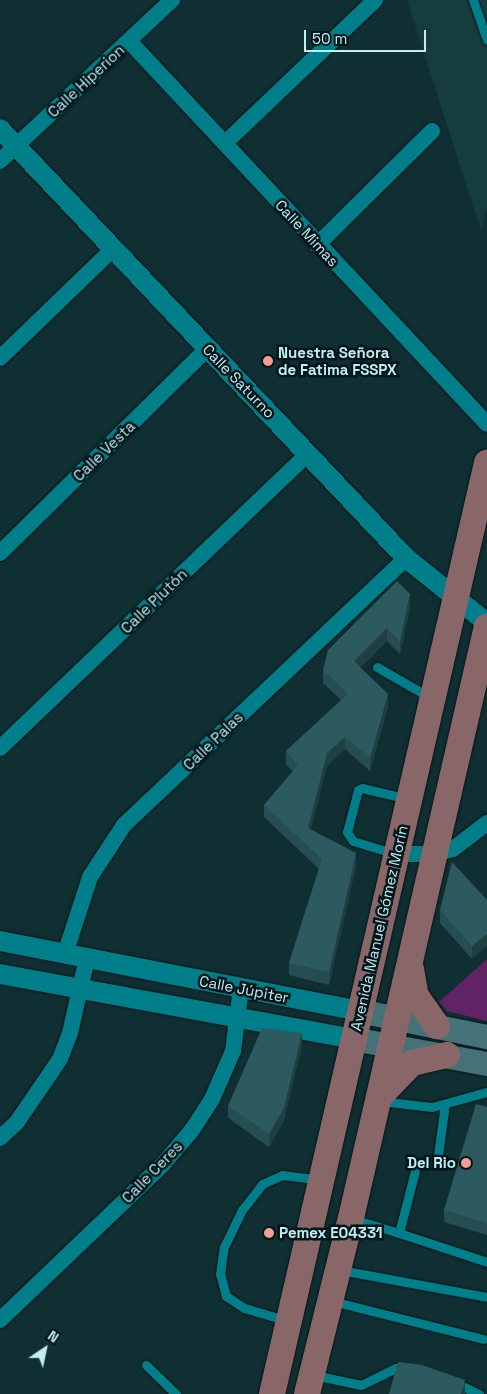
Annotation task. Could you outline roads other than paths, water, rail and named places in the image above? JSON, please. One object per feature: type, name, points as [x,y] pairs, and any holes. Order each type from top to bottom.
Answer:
[{"type":"main road","name":"Avenida Manuel Gómez Morín","points":[[272,1394],[487,463]]},
{"type":"main road","points":[[309,1384],[336,1269],[351,1218],[487,625]]},
{"type":"main road","points":[[410,960],[416,996],[437,1026]]},
{"type":"main road","name":"Calle Júpiter","points":[[359,1011],[487,1037]]},
{"type":"main road","name":"Calle Júpiter","points":[[353,1039],[448,1055],[487,1064]]},
{"type":"main road","points":[[377,1100],[412,1064],[448,1055]]},
{"type":"street","name":"Calle Hiperion","points":[[0,161],[172,0]]},
{"type":"street","points":[[224,144],[375,0]]},
{"type":"street","name":"Calle Mimas","points":[[129,41],[317,245],[487,424]]},
{"type":"street","name":"Calle Saturno","points":[[0,129],[406,558],[487,625]]},
{"type":"street","points":[[317,245],[432,131]]},
{"type":"street","points":[[0,358],[114,249]]},
{"type":"street","name":"Calle Vesta","points":[[0,552],[208,348]]},
{"type":"street","name":"Calle Plutón","points":[[0,748],[308,454]]},
{"type":"street","name":"Calle Palas","points":[[66,954],[90,877],[124,825],[406,558]]},
{"type":"street","points":[[396,854],[435,854],[459,846],[487,823]]},
{"type":"street","name":"Calle Júpiter","points":[[0,941],[359,1011]]},
{"type":"street","points":[[0,1138],[17,1122],[60,1059],[70,1033],[87,958]]},
{"type":"street","name":"Calle Júpiter","points":[[0,974],[353,1039]]},
{"type":"street","name":"Calle Ceres","points":[[0,1320],[163,1164],[192,1130],[226,1073],[239,1018],[241,988]]},
{"type":"lane","points":[[473,0],[487,40]]},
{"type":"lane","points":[[377,667],[432,699]]},
{"type":"lane","points":[[396,854],[353,841],[347,832],[358,790],[362,788],[408,799]]},
{"type":"lane","points":[[377,1100],[413,1107],[445,1104],[487,1092]]},
{"type":"lane","points":[[438,1155],[445,1104]]},
{"type":"lane","points":[[399,1234],[415,1171]]},
{"type":"lane","points":[[288,1321],[244,1308],[226,1296],[220,1274],[224,1247],[242,1210],[262,1184],[282,1175],[321,1180]]},
{"type":"lane","points":[[351,1218],[487,1262]]},
{"type":"lane","points":[[336,1269],[487,1297]]},
{"type":"lane","points":[[329,1300],[483,1339]]},
{"type":"lane","points":[[146,1365],[176,1394]]},
{"type":"lane","points":[[309,1384],[361,1386],[396,1368],[414,1371]]},
{"type":"lane","points":[[441,1378],[469,1387],[479,1394]]},
{"type":"place","name":"Nuestra Señora de Fatima FSSPX","points":[[268,361]]},
{"type":"place","name":"Del Rio","points":[[466,1163]]},
{"type":"place","name":"Pemex E04331","points":[[269,1233]]}]
